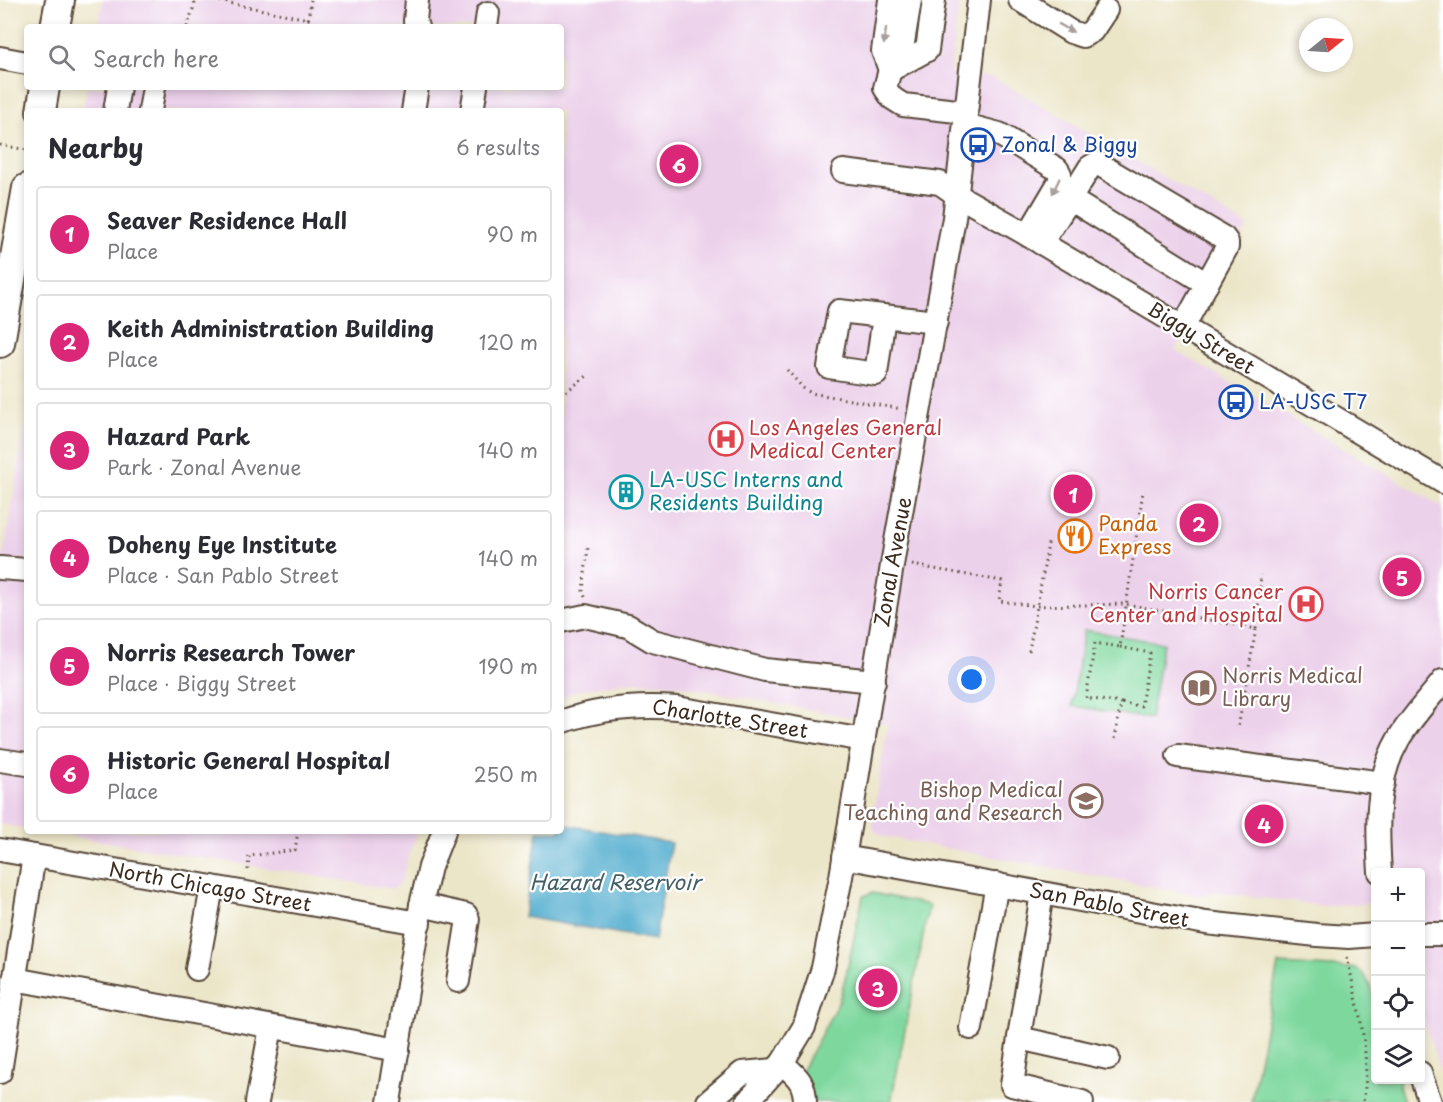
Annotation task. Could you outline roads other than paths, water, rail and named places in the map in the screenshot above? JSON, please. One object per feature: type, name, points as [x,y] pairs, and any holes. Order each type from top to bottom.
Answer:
[{"type":"main road","points":[[56,24],[60,0]]},
{"type":"main road","points":[[41,108],[44,90]]},
{"type":"main road","points":[[1,331],[4,285],[24,206]]},
{"type":"street","points":[[416,24],[417,0]]},
{"type":"street","points":[[890,0],[883,51],[890,70]]},
{"type":"street","points":[[910,0],[901,55],[890,70],[885,88],[892,98],[903,105],[966,119],[999,134],[1057,169],[1060,181],[1034,239]]},
{"type":"street","points":[[890,70],[927,50],[934,0]]},
{"type":"street","name":"Zonal Avenue","points":[[747,1102],[778,1066],[804,1027],[825,957],[957,195],[979,0]]},
{"type":"street","points":[[1020,0],[1071,32],[1083,36],[1092,31],[1103,8]]},
{"type":"street","points":[[0,58],[24,62]]},
{"type":"street","points":[[116,108],[118,90]]},
{"type":"street","points":[[150,108],[154,90]]},
{"type":"street","points":[[414,108],[416,90]]},
{"type":"street","points":[[472,108],[476,90]]},
{"type":"street","points":[[1034,239],[1067,203],[1090,167],[1097,163],[1224,238],[1227,247],[1183,327]]},
{"type":"street","name":"Biggy Street","points":[[843,171],[940,183],[1443,482]]},
{"type":"street","points":[[1067,203],[1207,284]]},
{"type":"street","points":[[884,316],[936,322]]},
{"type":"street","points":[[0,568],[24,570]]},
{"type":"street","points":[[564,620],[585,616],[596,618],[628,626],[653,641],[765,670],[874,681]]},
{"type":"street","points":[[1380,868],[1377,817],[1389,760],[1398,740],[1443,681]]},
{"type":"street","name":"Charlotte Street","points":[[564,721],[613,708],[656,706],[864,740]]},
{"type":"street","points":[[1178,756],[1383,783]]},
{"type":"street","points":[[0,759],[24,763]]},
{"type":"street","points":[[389,1102],[420,914],[430,867],[443,834]]},
{"type":"street","name":"North Chicago Street","points":[[0,850],[212,888],[420,914],[466,915],[468,919],[459,981]]},
{"type":"street","points":[[0,1072],[34,856]]},
{"type":"street","name":"San Pablo Street","points":[[844,857],[1206,923],[1317,935],[1371,935]]},
{"type":"street","points":[[972,1028],[997,884]]},
{"type":"street","points":[[197,969],[212,888]]},
{"type":"street","points":[[1042,893],[1012,1085],[1082,1102]]},
{"type":"street","points":[[1425,934],[1443,934]]},
{"type":"street","points":[[14,979],[398,1050]]},
{"type":"street","points":[[257,1102],[269,1038]]},
{"type":"street","points":[[1019,1038],[1108,1058]]},
{"type":"street","points":[[708,1102],[742,1073],[778,1066],[795,1075],[804,1087],[805,1102]]},
{"type":"street","points":[[1424,1084],[1430,1102]]},
{"type":"water","name":"Hazard Reservoir","points":[[564,825],[671,843],[655,940],[524,917],[538,834],[564,834]]},
{"type":"place","name":"Zonal & Biggy","points":[[978,145]]},
{"type":"place","name":"Historic General Hospital","points":[[679,164]]},
{"type":"place","name":"LA-USC T7","points":[[1236,402]]},
{"type":"place","name":"Los Angeles General Medical Center","points":[[726,439]]},
{"type":"place","name":"LA-USC Interns and Residents Building","points":[[626,492]]},
{"type":"place","name":"Seaver Residence Hall","points":[[1073,494]]},
{"type":"place","name":"Keith Administration Building","points":[[1199,523]]},
{"type":"place","name":"Panda Express","points":[[1075,536]]},
{"type":"place","name":"Norris Research Tower","points":[[1402,577]]},
{"type":"place","name":"Norris Cancer Center and Hospital","points":[[1306,604]]},
{"type":"place","name":"Norris Medical Library","points":[[1199,688]]},
{"type":"place","name":"Bishop Medical Teaching and Research","points":[[1086,801]]},
{"type":"place","name":"Doheny Eye Institute","points":[[1264,824]]},
{"type":"place","name":"Hazard Park","points":[[878,988]]}]
